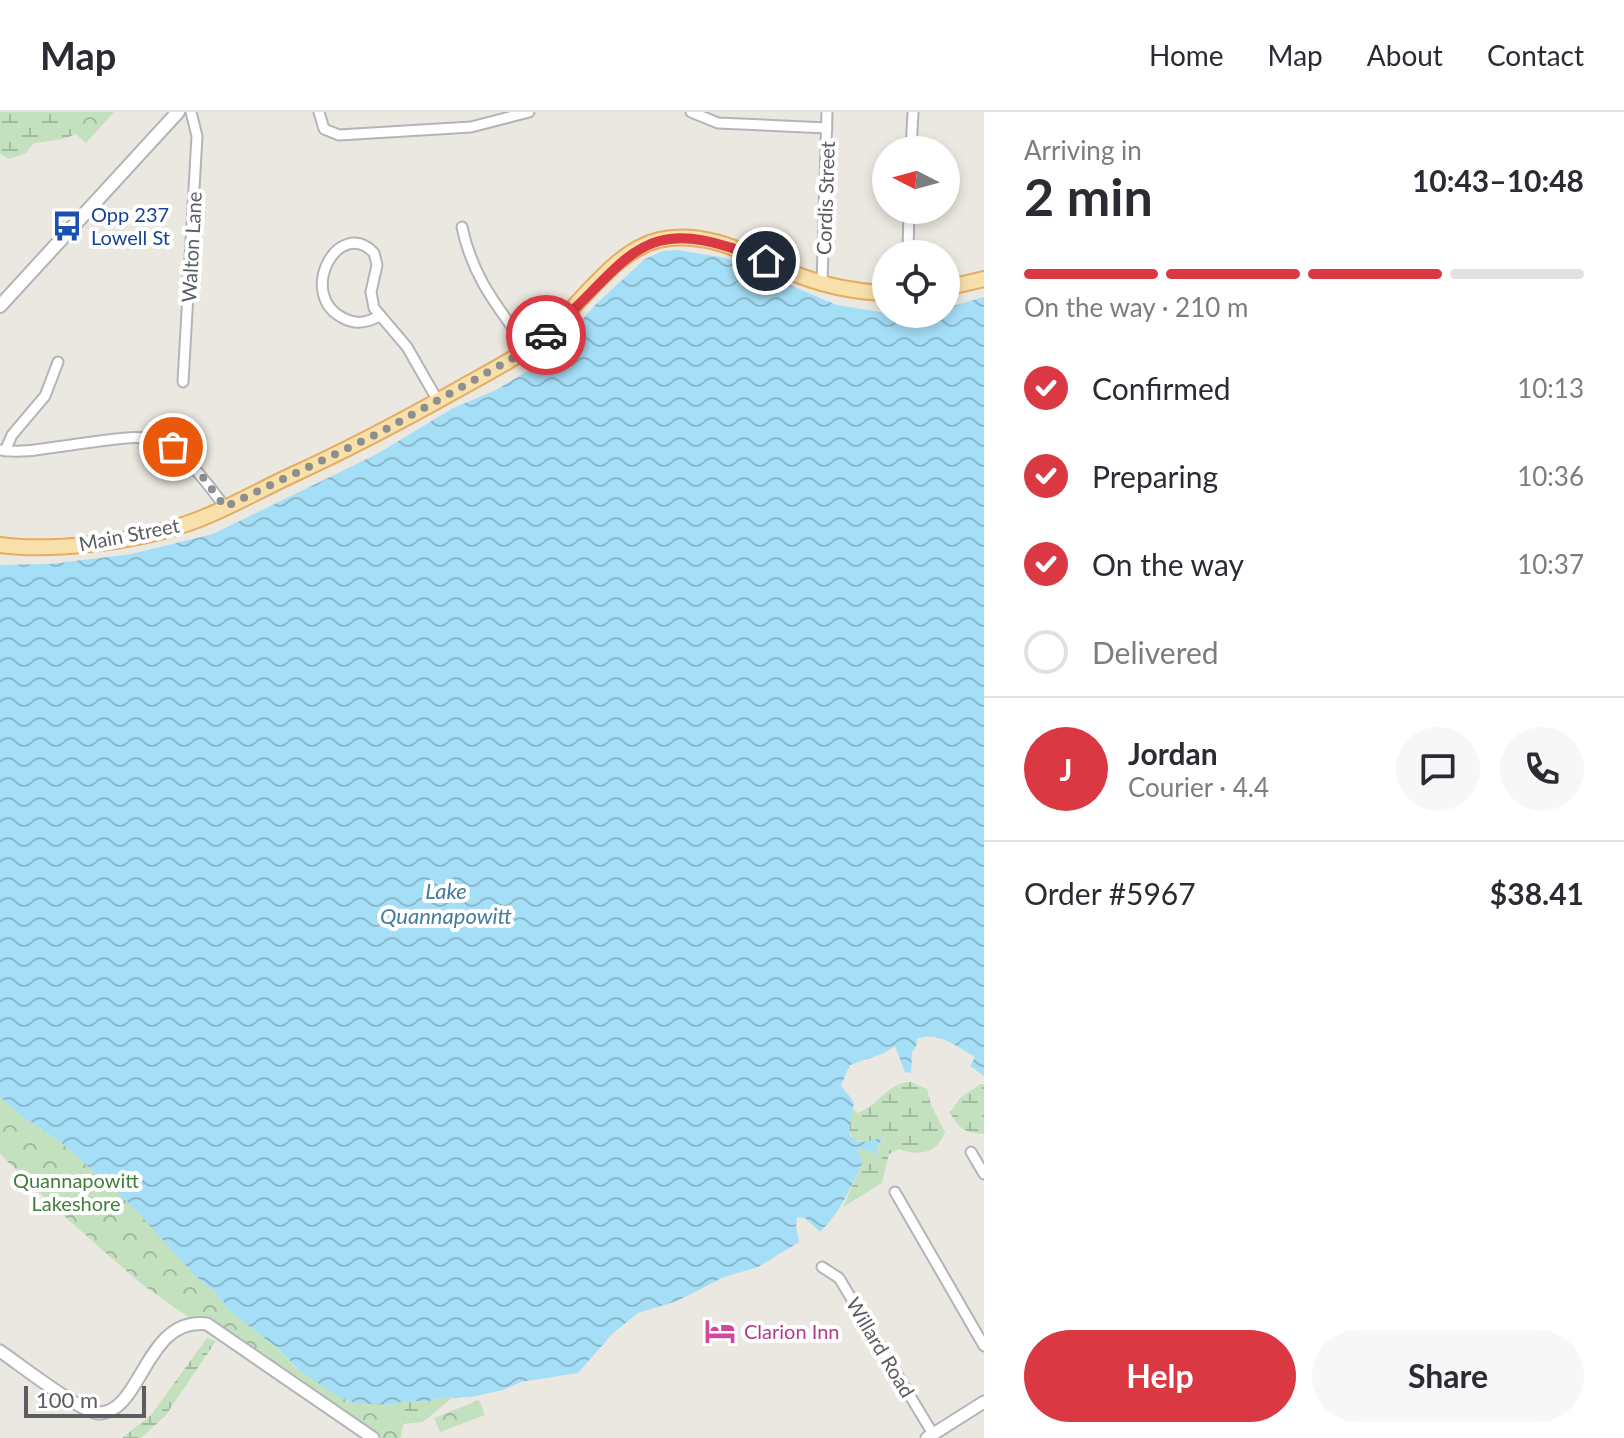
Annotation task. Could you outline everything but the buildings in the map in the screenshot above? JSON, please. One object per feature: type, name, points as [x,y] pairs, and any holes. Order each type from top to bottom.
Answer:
[{"type":"main road","points":[[0,306],[178,112]]},
{"type":"main road","name":"Main Street","points":[[0,545],[43,548],[123,538],[180,526],[225,507],[345,450],[528,349],[560,323],[619,263],[656,240],[689,239],[729,246],[822,283],[872,291]]},
{"type":"main road","points":[[960,285],[984,279]]},
{"type":"street","name":"Walton Lane","points":[[183,382],[197,136],[191,112]]},
{"type":"street","points":[[319,112],[324,129],[330,134],[339,135],[471,127],[529,112]]},
{"type":"street","points":[[691,112],[718,123],[827,128]]},
{"type":"street","name":"Cordis Street","points":[[822,283],[827,112]]},
{"type":"street","points":[[912,136],[913,112]]},
{"type":"street","points":[[462,227],[477,276],[528,349]]},
{"type":"street","points":[[379,316],[364,322],[352,322],[337,314],[327,302],[322,286],[325,267],[331,257],[346,245],[361,244],[374,253],[377,265],[371,296],[379,316],[407,347],[438,401]]},
{"type":"street","points":[[58,362],[45,396],[12,435],[3,451],[132,437],[152,438],[169,444],[186,458],[225,507]]},
{"type":"street","points":[[971,1152],[984,1174]]},
{"type":"street","points":[[895,1192],[984,1346]]},
{"type":"street","name":"Willard Road","points":[[822,1267],[839,1278],[930,1436]]},
{"type":"street","points":[[0,1351],[72,1400],[98,1413],[109,1411],[123,1400],[171,1332],[190,1323],[207,1324],[373,1438]]},
{"type":"street","points":[[930,1436],[984,1402]]},
{"type":"green space","points":[[0,112],[103,112],[84,131],[63,139],[34,143],[26,153],[9,159],[0,154]]},
{"type":"green space","points":[[50,112],[114,112],[86,143]]},
{"type":"green space","points":[[911,1082],[927,1089],[931,1105],[945,1132],[942,1139],[933,1149],[920,1153],[899,1149],[889,1154],[882,1183],[843,1207],[861,1166],[857,1150],[860,1147],[878,1151],[884,1138],[870,1142],[853,1139],[849,1124],[852,1112],[854,1109],[857,1113],[864,1110],[889,1090]]},
{"type":"green space","points":[[984,1084],[984,1134],[964,1129],[950,1112],[961,1097]]},
{"type":"green space","name":"Quannapowitt Lakeshore","points":[[0,1097],[21,1116],[61,1142],[101,1177],[141,1214],[232,1313],[276,1347],[295,1367],[349,1401],[389,1405],[406,1401],[401,1438],[360,1438],[140,1283],[55,1208],[0,1154]]},
{"type":"green space","points":[[207,1338],[216,1341],[166,1415],[141,1438],[122,1438],[151,1415]]},
{"type":"green space","points":[[452,1398],[423,1422],[404,1424],[399,1428],[406,1401]]},
{"type":"green space","points":[[479,1400],[485,1415],[440,1432],[434,1418]]},
{"type":"water","name":"Lake Quannapowitt","points":[[677,250],[726,258],[837,305],[872,311],[872,328],[960,328],[960,304],[984,297],[984,1076],[970,1066],[975,1057],[947,1041],[932,1037],[917,1039],[912,1052],[911,1073],[905,1072],[895,1046],[850,1065],[841,1085],[853,1102],[850,1136],[863,1142],[884,1137],[878,1145],[877,1154],[860,1148],[857,1150],[862,1160],[861,1166],[844,1201],[820,1232],[805,1218],[797,1217],[799,1242],[758,1267],[724,1277],[677,1301],[638,1313],[613,1333],[578,1373],[521,1382],[503,1390],[471,1397],[389,1405],[356,1403],[341,1398],[300,1371],[276,1347],[232,1313],[136,1210],[61,1142],[21,1116],[0,1097],[0,565],[50,564],[131,554],[213,534],[377,454],[453,408],[496,390],[526,372],[554,351],[597,303],[645,259],[663,251]]},
{"type":"way so far","points":[[173,447],[202,476],[225,507],[379,433],[517,356],[546,335]]},
{"type":"place","name":"Opp 237 Lowell St","points":[[67,226]]},
{"type":"place","name":"Clarion Inn","points":[[720,1331]]},
{"type":"route","points":[[546,335],[619,263],[652,242],[672,238],[706,241],[729,246],[766,261]]}]
